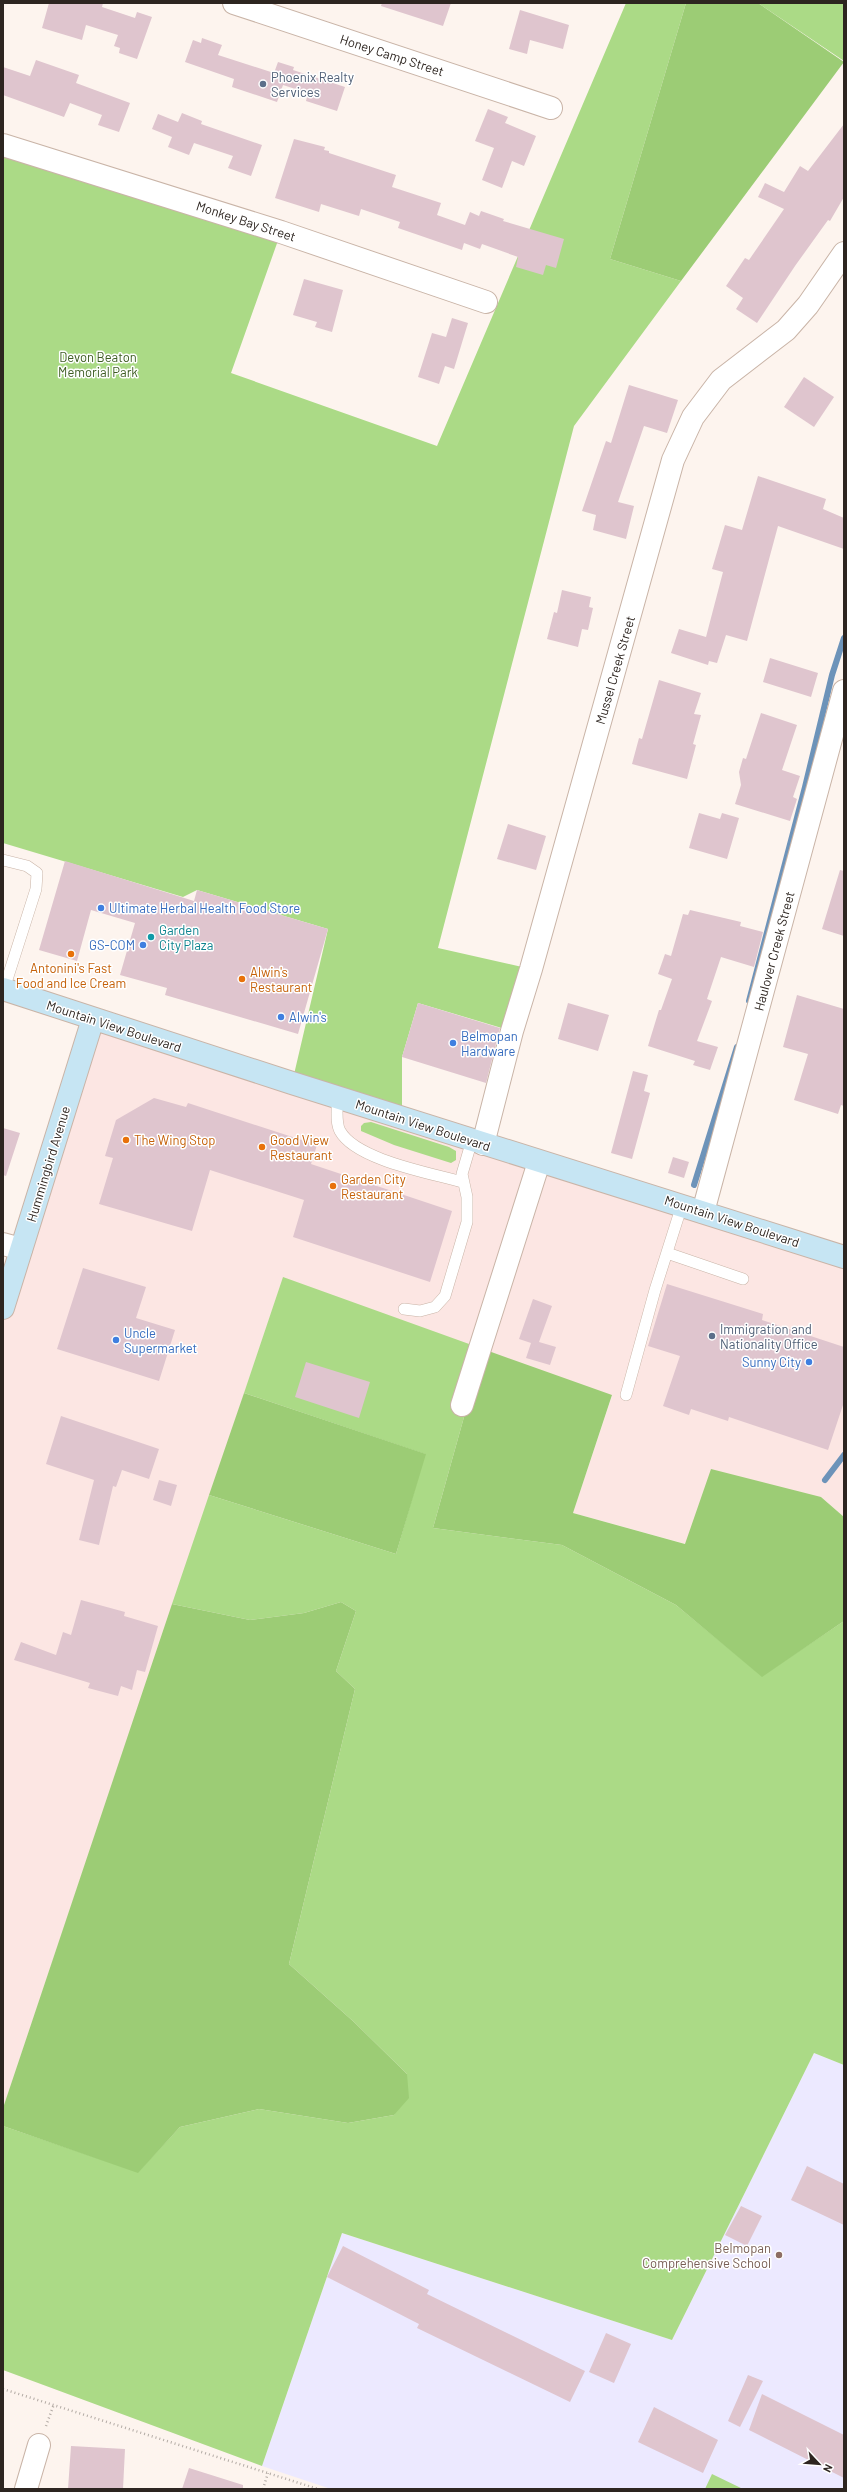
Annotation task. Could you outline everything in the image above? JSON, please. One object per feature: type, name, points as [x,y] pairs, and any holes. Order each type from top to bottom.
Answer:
[{"type":"street","name":"Honey Camp Street","points":[[234,3],[551,108]]},
{"type":"street","name":"Monkey Bay Street","points":[[3,145],[281,232],[486,302]]},
{"type":"street","name":"Mussel Creek Street","points":[[477,1142],[534,962],[673,460],[693,416],[721,380],[786,330],[808,305],[844,252]]},
{"type":"street","name":"Haulover Creek Street","points":[[703,1212],[844,691]]},
{"type":"street","name":"Mountain View Boulevard","points":[[4,989],[539,1162],[682,1205],[844,1257]]},
{"type":"street","name":"Hummingbird Avenue","points":[[3,1308],[12,1247],[93,1019]]},
{"type":"street","points":[[462,1405],[539,1162]]},
{"type":"street","points":[[26,2489],[39,2445]]},
{"type":"lane","points":[[3,860],[27,866],[37,873],[36,889],[4,989]]},
{"type":"lane","points":[[337,1097],[340,1130],[356,1147],[382,1158],[462,1182]]},
{"type":"lane","points":[[404,1309],[420,1311],[435,1307],[444,1296],[467,1222],[467,1197],[462,1182],[462,1174],[477,1142]]},
{"type":"lane","points":[[626,1395],[666,1253],[682,1205]]},
{"type":"lane","points":[[666,1253],[743,1279]]},
{"type":"path","points":[[3,2389],[318,2489]]},
{"type":"path","points":[[263,2489],[268,2473]]},
{"type":"shaded area","points":[[93,1019],[844,1258],[844,1517],[821,1497],[686,1544],[573,1513],[612,1396],[283,1278],[3,2108],[3,1294]]},
{"type":"shaded area","name":"Belmopan Comprehensive School","points":[[814,2053],[844,2065],[844,2489],[331,2489],[262,2466],[342,2233],[672,2340]]},
{"type":"green space","name":"Devon Beaton Memorial Park","points":[[626,3],[686,3],[610,259],[681,281],[574,426],[438,948],[531,969],[512,1031],[418,1003],[402,1057],[402,1118],[292,1083],[328,929],[197,890],[183,897],[3,843],[3,145],[281,232],[231,373],[437,446]]},
{"type":"green space","points":[[686,3],[758,3],[844,62],[681,281],[610,259]]},
{"type":"green space","points":[[758,3],[844,3],[844,61]]},
{"type":"green space","points":[[371,1122],[449,1147],[456,1151],[456,1160],[451,1163],[394,1145],[361,1131],[361,1126],[364,1123]]},
{"type":"green space","points":[[283,1277],[483,1349],[433,1528],[562,1545],[676,1605],[762,1676],[844,1621],[844,2065],[814,2053],[672,2340],[342,2233],[262,2466],[3,2370],[3,2126],[138,2172],[180,2127],[259,2109],[348,2123],[394,2115],[407,2074],[354,2022],[289,1964],[355,1689],[336,1671],[356,1611],[341,1602],[304,1613],[250,1620],[172,1604],[209,1495],[396,1554],[425,1454],[244,1393]]},
{"type":"green space","points":[[483,1349],[612,1395],[573,1513],[685,1544],[711,1469],[821,1497],[844,1517],[844,1621],[762,1677],[676,1605],[562,1545],[433,1528]]},
{"type":"green space","points":[[244,1393],[426,1454],[396,1554],[209,1495]]},
{"type":"green space","points":[[341,1602],[356,1611],[336,1671],[355,1689],[289,1964],[354,2022],[407,2074],[409,2098],[394,2115],[348,2123],[259,2109],[180,2127],[138,2173],[3,2126],[3,2108],[172,1604],[250,1620],[304,1613]]},
{"type":"green space","points":[[712,2474],[743,2489],[705,2489]]},
{"type":"building","points":[[49,3],[103,3],[102,7],[135,18],[137,12],[152,17],[137,59],[119,53],[120,48],[114,46],[118,35],[86,25],[82,40],[42,28]]},
{"type":"building","points":[[382,3],[451,3],[443,26],[381,6]]},
{"type":"building","points":[[520,10],[569,25],[563,49],[530,40],[527,54],[509,49]]},
{"type":"building","points":[[202,38],[222,45],[218,55],[274,73],[278,62],[294,67],[293,70],[345,87],[337,111],[306,101],[308,93],[283,85],[277,102],[232,87],[234,79],[185,62],[193,40],[201,43]]},
{"type":"building","points":[[36,60],[79,75],[76,83],[130,103],[119,132],[98,125],[102,115],[70,103],[64,117],[3,95],[3,67],[30,76]]},
{"type":"building","points":[[488,109],[508,117],[505,123],[536,136],[524,166],[512,161],[502,188],[482,180],[494,148],[475,141]]},
{"type":"building","points":[[182,113],[202,121],[201,124],[262,145],[251,176],[228,168],[233,156],[194,143],[189,155],[168,147],[172,137],[152,129],[158,114],[178,122]]},
{"type":"building","points":[[844,124],[844,197],[830,221],[828,220],[795,266],[757,323],[736,309],[743,298],[726,286],[745,258],[749,260],[784,209],[758,197],[765,183],[784,192],[800,166],[808,171]]},
{"type":"building","points":[[294,139],[325,147],[324,150],[329,151],[329,153],[396,175],[392,187],[441,203],[437,215],[465,225],[470,212],[479,216],[481,211],[504,219],[503,221],[564,239],[556,268],[546,265],[543,275],[516,267],[518,257],[482,244],[480,249],[464,243],[462,250],[398,228],[400,222],[361,209],[359,216],[321,204],[319,212],[275,198]]},
{"type":"building","points":[[304,279],[343,290],[332,332],[315,327],[317,322],[293,315]]},
{"type":"building","points":[[452,318],[468,323],[454,369],[445,366],[439,384],[418,377],[432,333],[446,337]]},
{"type":"building","points":[[804,377],[834,397],[814,427],[784,407]]},
{"type":"building","points":[[629,385],[678,400],[667,433],[644,426],[618,502],[634,506],[626,539],[593,530],[596,515],[582,511],[606,441],[611,443]]},
{"type":"building","points":[[758,476],[826,499],[823,509],[844,518],[844,549],[778,526],[747,641],[726,635],[717,663],[709,661],[708,665],[671,653],[679,629],[706,637],[723,572],[712,569],[725,525],[742,530]]},
{"type":"building","points":[[562,590],[591,597],[589,607],[593,608],[588,630],[582,629],[578,647],[547,639],[554,612],[557,613]]},
{"type":"building","points":[[770,658],[818,673],[811,697],[763,682]]},
{"type":"building","points":[[659,680],[701,693],[694,714],[701,715],[693,744],[696,745],[687,779],[632,764],[639,738],[642,739]]},
{"type":"building","points":[[761,713],[797,725],[782,770],[800,776],[793,797],[797,799],[790,821],[735,804],[741,785],[739,772],[743,758],[746,759]]},
{"type":"building","points":[[699,813],[720,819],[722,813],[739,818],[727,859],[689,848]]},
{"type":"building","points":[[508,824],[546,836],[536,870],[497,859]]},
{"type":"building","points":[[65,861],[194,901],[197,890],[328,929],[298,1034],[165,995],[167,988],[120,975],[135,923],[91,910],[77,961],[39,950]]},
{"type":"building","points":[[840,870],[844,871],[844,936],[822,929]]},
{"type":"building","points":[[690,910],[741,922],[740,926],[763,932],[754,967],[721,957],[707,999],[712,1001],[697,1041],[718,1047],[710,1070],[693,1065],[695,1061],[648,1046],[659,1010],[661,1010],[672,979],[658,974],[665,954],[671,956],[683,914],[688,915]]},
{"type":"building","points":[[797,995],[844,1009],[844,1106],[841,1105],[838,1114],[794,1100],[808,1054],[783,1047]]},
{"type":"building","name":"Belmopan Hardware","points":[[418,1003],[500,1028],[486,1083],[402,1057]]},
{"type":"building","points":[[568,1003],[609,1015],[598,1051],[558,1039]]},
{"type":"building","points":[[633,1071],[648,1075],[644,1091],[650,1093],[632,1159],[611,1153]]},
{"type":"building","points":[[154,1098],[186,1107],[188,1103],[317,1145],[311,1164],[452,1211],[430,1282],[293,1237],[304,1200],[210,1170],[192,1231],[99,1204],[113,1158],[105,1156],[116,1120]]},
{"type":"building","points":[[3,1128],[20,1133],[6,1176],[3,1175]]},
{"type":"building","points":[[673,1157],[689,1162],[684,1178],[668,1173]]},
{"type":"building","name":"Uncle Supermarket","points":[[83,1268],[146,1287],[136,1318],[175,1330],[159,1381],[57,1349]]},
{"type":"building","points":[[667,1284],[763,1314],[762,1320],[844,1347],[844,1402],[828,1450],[729,1417],[728,1421],[691,1409],[689,1415],[663,1406],[680,1356],[648,1346]]},
{"type":"building","points":[[533,1299],[552,1306],[539,1342],[556,1347],[550,1365],[526,1358],[531,1343],[519,1339]]},
{"type":"building","points":[[306,1362],[370,1382],[359,1418],[295,1397]]},
{"type":"building","points":[[61,1416],[159,1449],[149,1479],[122,1470],[116,1487],[113,1486],[99,1545],[79,1540],[94,1480],[46,1464]]},
{"type":"building","points":[[159,1480],[177,1485],[171,1506],[153,1500]]},
{"type":"building","points":[[81,1600],[125,1612],[124,1616],[158,1626],[145,1672],[137,1670],[132,1690],[121,1686],[118,1696],[88,1688],[90,1683],[14,1660],[21,1642],[56,1655],[63,1632],[71,1635]]},
{"type":"building","points":[[807,2166],[844,2184],[844,2225],[791,2200]]},
{"type":"building","points":[[741,2206],[762,2216],[747,2246],[725,2235]]},
{"type":"building","points":[[343,2246],[429,2290],[427,2294],[585,2371],[570,2402],[417,2328],[419,2324],[327,2277]]},
{"type":"building","points":[[606,2333],[631,2344],[614,2383],[589,2372]]},
{"type":"building","points":[[748,2375],[763,2381],[740,2427],[728,2421]]},
{"type":"building","points":[[762,2394],[844,2435],[844,2478],[749,2430]]},
{"type":"building","points":[[654,2407],[718,2440],[703,2473],[638,2442]]},
{"type":"building","points":[[71,2446],[125,2449],[123,2489],[68,2489]]},
{"type":"building","points":[[189,2468],[243,2485],[243,2489],[182,2489]]},
{"type":"waterway","points":[[749,1001],[805,787],[832,675],[844,638]]},
{"type":"waterway","points":[[694,1185],[737,1047]]},
{"type":"waterway","points":[[825,1480],[844,1455]]},
{"type":"place","name":"Phoenix Realty Services","points":[[263,84]]},
{"type":"place","name":"Ultimate Herbal Health Food Store","points":[[101,908]]},
{"type":"place","name":"Garden City Plaza","points":[[151,937]]},
{"type":"place","name":"GS-COM","points":[[143,945]]},
{"type":"place","name":"Antonini's Fast Food and Ice Cream","points":[[71,954]]},
{"type":"place","name":"Alwin's Restaurant","points":[[242,979]]},
{"type":"place","name":"Alwin's","points":[[281,1017]]},
{"type":"place","name":"Belmopan Hardware","points":[[453,1043]]},
{"type":"place","name":"The Wing Stop","points":[[126,1140]]},
{"type":"place","name":"Good View Restaurant","points":[[262,1147]]},
{"type":"place","name":"Garden City Restaurant","points":[[333,1186]]},
{"type":"place","name":"Immigration and Nationality Office","points":[[712,1336]]},
{"type":"place","name":"Uncle Supermarket","points":[[116,1340]]},
{"type":"place","name":"Sunny City","points":[[809,1362]]},
{"type":"place","name":"Belmopan Comprehensive School","points":[[779,2255]]}]
